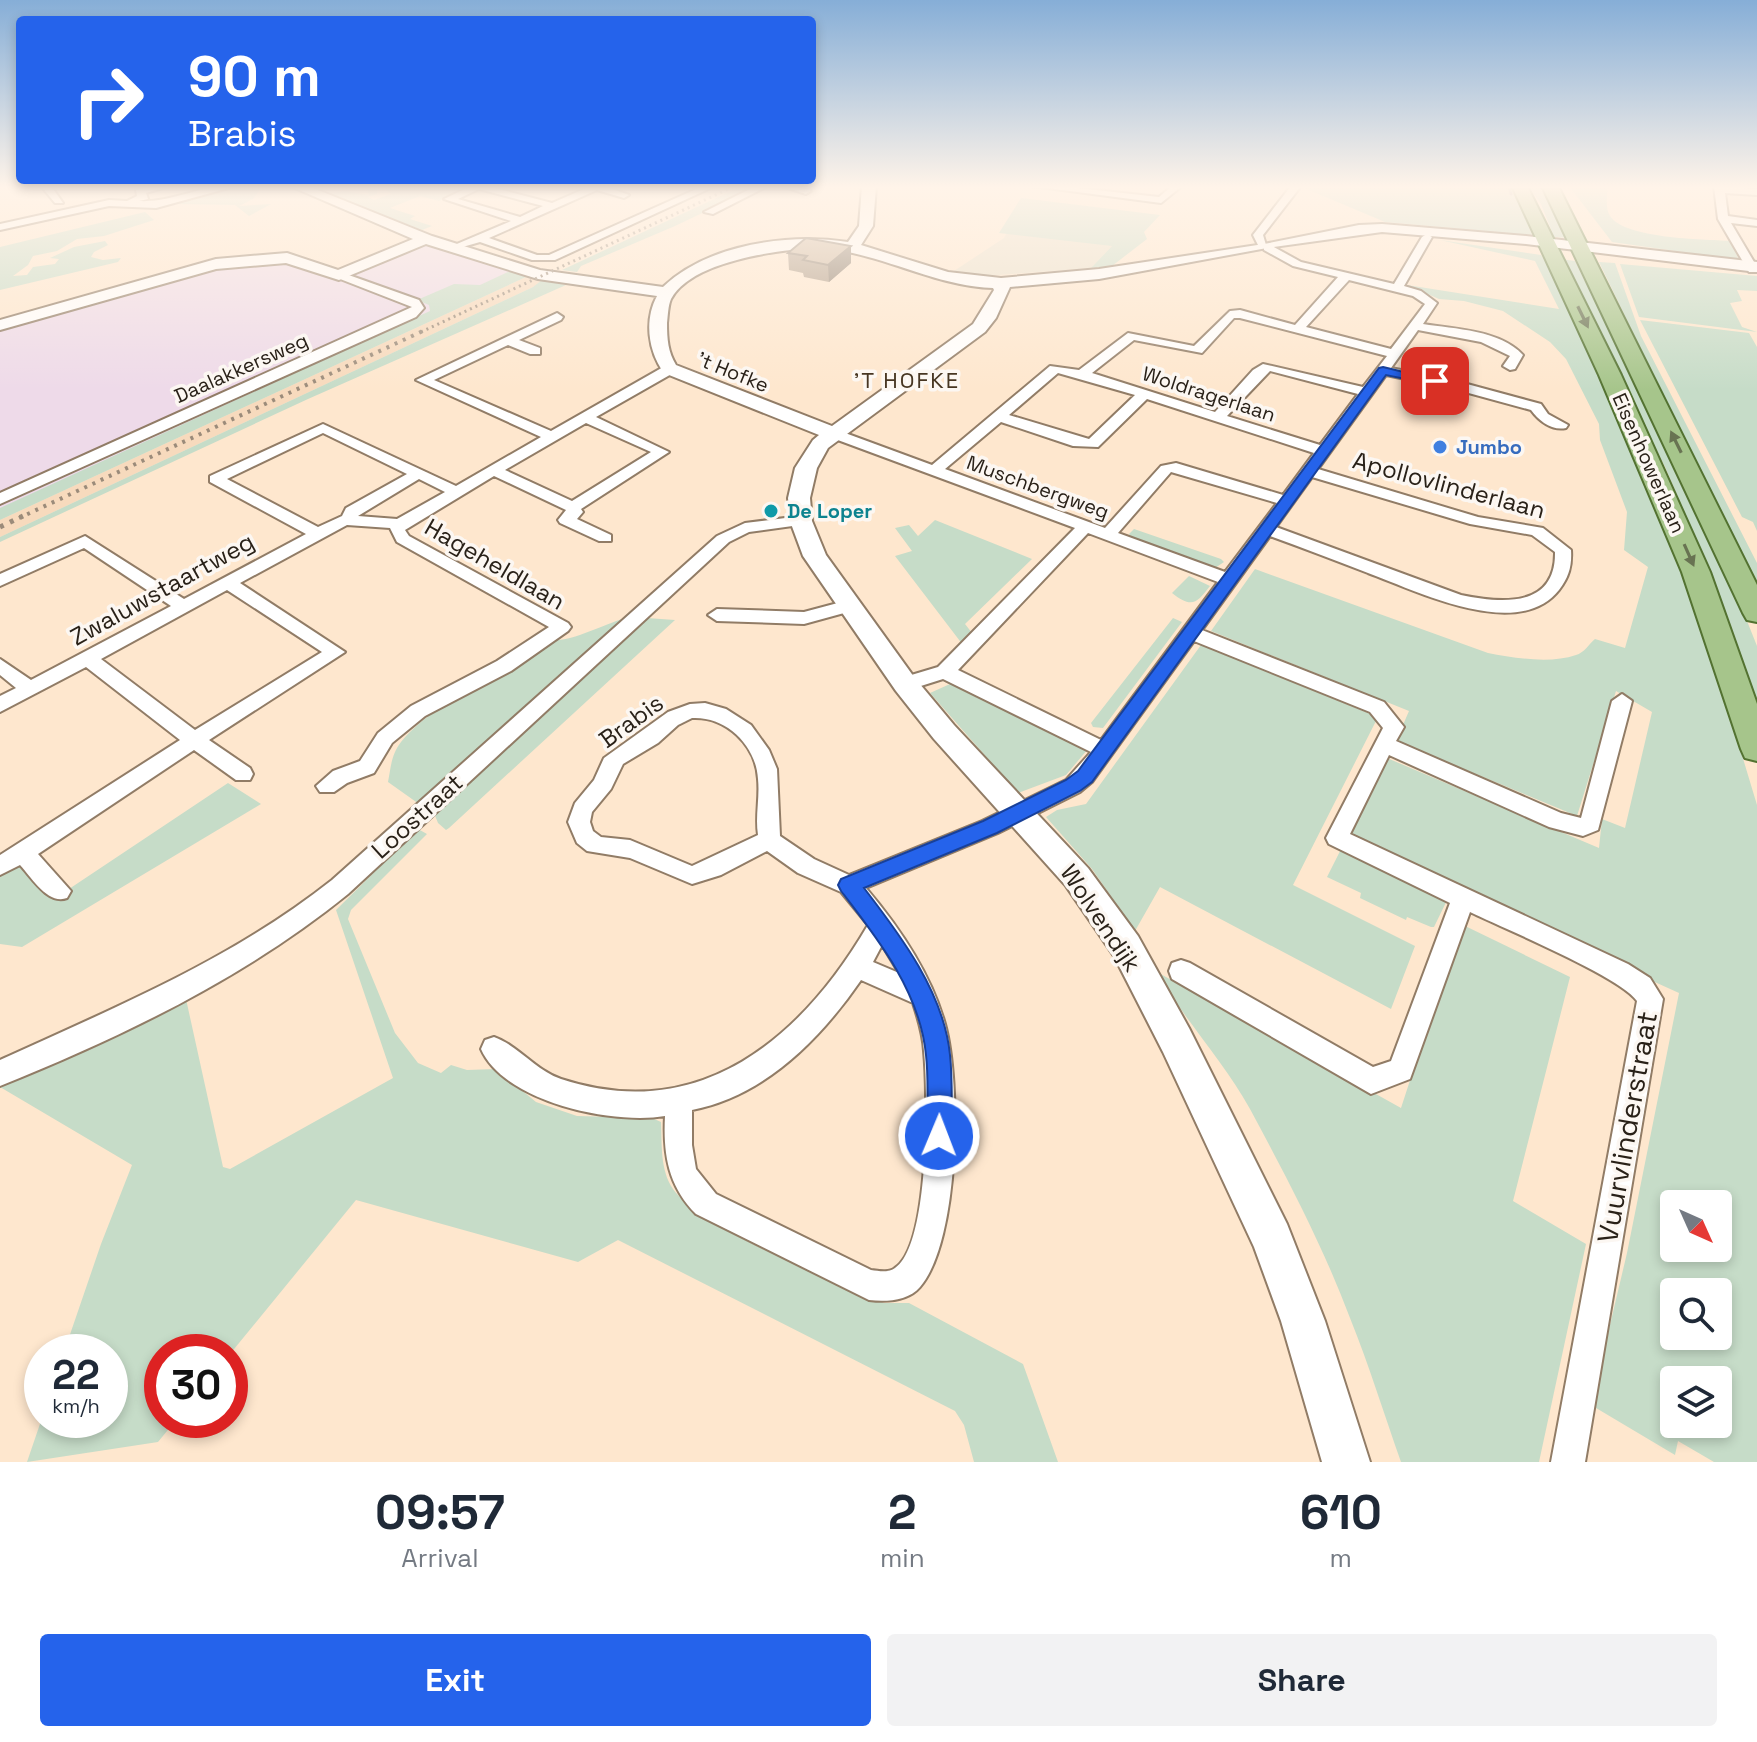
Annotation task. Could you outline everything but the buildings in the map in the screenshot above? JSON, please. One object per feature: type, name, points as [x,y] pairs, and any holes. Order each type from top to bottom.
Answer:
[{"type":"main road","name":"Eisenhowerlaan","points":[[1551,254],[1610,375],[1696,572],[1757,749]]},
{"type":"main road","name":"Eisenhowerlaan","points":[[1582,254],[1757,613]]},
{"type":"street","points":[[0,325],[216,264],[287,258],[339,275],[389,254]]},
{"type":"street","points":[[478,254],[543,269]]},
{"type":"street","points":[[513,254],[574,280],[665,292],[706,265],[738,254]]},
{"type":"street","points":[[543,269],[551,258],[559,254]]},
{"type":"street","points":[[874,254],[942,276],[996,287],[1216,254]]},
{"type":"street","points":[[849,885],[990,827],[1073,786],[1085,776],[1431,303],[1417,293],[1297,264],[1280,254]]},
{"type":"street","points":[[1397,288],[1417,254]]},
{"type":"street","points":[[1619,254],[1754,269]]},
{"type":"street","name":"Daalakkersweg","points":[[0,499],[418,308],[415,303],[339,275]]},
{"type":"street","points":[[1298,329],[1346,276]]},
{"type":"street","points":[[832,433],[979,328],[993,313],[996,287]]},
{"type":"street","name":"'t Hofke","points":[[665,292],[660,305],[658,344],[670,369],[832,433]]},
{"type":"street","points":[[935,470],[1055,369],[1082,374],[1132,336],[1197,350],[1230,315],[1240,314],[1395,354]]},
{"type":"street","points":[[550,436],[423,380],[557,317]]},
{"type":"street","points":[[1415,326],[1513,350],[1517,355],[1510,366]]},
{"type":"street","points":[[508,340],[535,351]]},
{"type":"street","points":[[1217,418],[1258,373],[1268,367],[1367,392]]},
{"type":"street","name":"Hageheldlaan","points":[[327,786],[350,772],[367,767],[385,738],[418,711],[504,666],[562,627],[403,539],[397,530],[400,524],[670,369]]},
{"type":"street","points":[[1383,370],[1456,385],[1536,407],[1543,417],[1561,425]]},
{"type":"street","name":"Woldragerlaan","points":[[1082,374],[1323,451]]},
{"type":"street","points":[[997,416],[1078,443],[1093,444],[1144,394]]},
{"type":"street","points":[[573,507],[662,452],[583,417]]},
{"type":"street","points":[[316,533],[215,479],[323,428],[455,491]]},
{"type":"street","name":"Muschbergweg","points":[[832,433],[1230,580]]},
{"type":"street","name":"Wolvendijk","points":[[832,433],[820,444],[806,468],[799,498],[801,521],[815,556],[905,684],[944,732],[1077,877],[1126,946],[1176,1040],[1272,1239],[1307,1334],[1346,1462]]},
{"type":"street","points":[[1108,535],[1166,469],[1176,467],[1287,501]]},
{"type":"street","points":[[492,470],[573,507],[575,512],[566,520],[605,538]]},
{"type":"street","name":"Apollovlinderlaan","points":[[1267,529],[1457,600],[1490,606],[1528,605],[1552,588],[1560,575],[1563,550],[1537,531],[1476,521],[1309,471]]},
{"type":"street","name":"Zwaluwstaartweg","points":[[0,705],[349,518],[352,511],[419,473]]},
{"type":"street","points":[[349,518],[400,524]]},
{"type":"street","name":"Loostraat","points":[[0,1073],[212,974],[279,936],[340,887],[723,539],[745,528],[801,521]]},
{"type":"street","points":[[905,684],[945,672],[1086,526]]},
{"type":"street","points":[[0,581],[85,541],[183,606]]},
{"type":"street","points":[[0,866],[336,652],[226,582]]},
{"type":"street","points":[[717,615],[804,618],[849,606]]},
{"type":"street","points":[[1191,633],[1377,707],[1394,727],[1384,744],[1557,821],[1583,827],[1590,824],[1622,701]]},
{"type":"street","points":[[87,658],[243,774]]},
{"type":"street","points":[[0,665],[29,689]]},
{"type":"street","points":[[945,672],[1104,750]]},
{"type":"street","name":"Brabis","points":[[710,712],[722,714],[743,727],[760,751],[770,785],[766,816],[770,841],[743,848],[726,863],[692,875],[632,849],[600,847],[591,843],[585,837],[579,816],[586,801],[602,786],[610,765],[628,749],[650,738],[675,717],[710,712]]},
{"type":"street","name":"Vuurvlinderstraat","points":[[1384,744],[1337,838],[1619,972],[1641,986],[1650,999],[1568,1462]]},
{"type":"street","points":[[679,1103],[680,1165],[685,1183],[706,1204],[869,1285],[898,1285],[911,1276],[921,1260],[939,1164],[938,1053],[933,1026],[922,995],[881,925],[849,885],[806,866],[770,841]]},
{"type":"street","points":[[22,852],[59,891]]},
{"type":"street","points":[[1181,971],[1371,1081],[1401,1070],[1463,899]]},
{"type":"street","points":[[494,1049],[534,1081],[555,1092],[623,1104],[679,1103],[731,1083],[791,1045],[827,1009],[859,967],[881,925]]},
{"type":"street","points":[[859,967],[922,995]]},
{"type":"shaded area","points":[[399,254],[466,254],[531,274],[0,516],[0,328],[193,273],[271,261],[291,259],[341,280]]},
{"type":"shaded area","points":[[979,254],[1104,254],[1091,268],[986,276],[954,271]]},
{"type":"shaded area","points":[[526,277],[542,280],[535,286],[0,537],[0,520]]},
{"type":"green space","points":[[0,254],[42,254],[33,256],[28,265],[13,276],[27,275],[33,267],[55,264],[59,259],[50,258],[58,254],[93,254],[91,257],[103,260],[121,258],[118,262],[0,290]]},
{"type":"green space","points":[[596,254],[609,254],[581,266],[577,272],[562,270]]},
{"type":"green space","points":[[1104,254],[1127,254],[1112,266],[1091,268]]},
{"type":"green space","points":[[1504,254],[1541,255],[1563,290],[1669,535],[1710,649],[1757,805],[1757,1462],[1714,1462],[1678,1441],[1675,1455],[1591,1405],[1627,1253],[1679,993],[1452,890],[1434,927],[1431,927],[1407,917],[1406,920],[1360,898],[1361,893],[1327,877],[1387,758],[1599,848],[1602,819],[1625,828],[1652,712],[1616,691],[1577,816],[1396,741],[1409,711],[1211,631],[1255,569],[1488,653],[1544,660],[1566,658],[1579,654],[1595,639],[1625,648],[1648,567],[1624,550],[1627,512],[1600,440],[1599,424],[1566,359],[1550,342],[1503,311],[1464,301],[1439,299],[1407,285],[1559,309],[1535,261]]},
{"type":"green space","points":[[1698,254],[1736,254],[1739,260]]},
{"type":"green space","points":[[1560,259],[1575,261],[1725,566],[1757,646],[1757,705],[1708,567],[1665,467]]},
{"type":"green space","points":[[1599,262],[1615,263],[1641,336],[1757,563],[1757,591]]},
{"type":"green space","points":[[1620,264],[1757,276],[1757,291],[1737,290],[1742,301],[1730,303],[1742,327],[1757,332],[1639,317]]},
{"type":"green space","points":[[510,271],[526,277],[0,520],[0,508],[430,311],[429,305],[417,300],[454,284],[480,285]]},
{"type":"green space","points":[[542,280],[566,285],[308,399],[0,542],[0,537],[533,287]]},
{"type":"green space","points":[[1640,320],[1749,333],[1757,347],[1757,531],[1753,522],[1742,517]]},
{"type":"green space","points":[[935,520],[1032,559],[965,624],[976,638],[966,649],[895,556],[912,551],[895,528],[909,525],[918,536]]},
{"type":"green space","points":[[1134,529],[1224,562],[1215,568],[1131,537],[1129,534]]},
{"type":"green space","points":[[1189,576],[1210,586],[1194,602],[1185,601],[1172,593]]},
{"type":"green space","points":[[647,618],[675,620],[449,828],[446,830],[438,823],[434,813]]},
{"type":"green space","points":[[1173,618],[1182,622],[1103,728],[1093,727],[1091,723]]},
{"type":"green space","points":[[622,619],[631,619],[419,804],[388,782],[392,761],[401,742],[415,727],[452,699],[557,640]]},
{"type":"green space","points":[[1201,645],[1378,717],[1293,885],[1415,946],[1391,1009],[1160,887],[1135,931],[1092,869],[1046,817],[1057,810],[1086,804]]},
{"type":"green space","points":[[950,684],[1088,749],[1066,775],[1018,793],[930,693]]},
{"type":"green space","points":[[228,783],[261,804],[22,947],[0,944],[0,871],[17,860],[54,899]]},
{"type":"green space","points":[[418,829],[427,834],[351,910],[348,919],[395,1033],[418,1063],[441,1073],[451,1065],[467,1070],[496,1069],[536,1102],[577,1116],[652,1118],[661,1122],[662,1157],[669,1182],[688,1204],[711,1220],[771,1253],[884,1303],[909,1303],[1023,1364],[1058,1462],[974,1462],[964,1425],[955,1411],[618,1240],[578,1262],[356,1200],[246,1334],[144,1334],[144,1438],[161,1438],[158,1442],[27,1462],[35,1438],[128,1438],[128,1334],[70,1334],[132,1165],[0,1087],[186,999],[223,1167],[230,1169],[393,1078],[336,910]]},
{"type":"green space","points":[[1461,924],[1570,977],[1513,1201],[1586,1244],[1539,1462],[1401,1462],[1357,1336],[1303,1212],[1239,1091],[1157,972],[1401,1108]]},
{"type":"railway","points":[[421,332],[588,254]]},
{"type":"railway","points":[[19,518],[425,330]]},
{"type":"railway","points":[[0,527],[23,516]]},
{"type":"place","name":"Jumbo","points":[[1440,447]]},
{"type":"place","name":"De Loper","points":[[771,511]]},
{"type":"district","name":"'T HOFKE","points":[[907,380]]},
{"type":"route","points":[[939,1136],[938,1053],[922,995],[896,946],[849,885],[879,870],[990,827],[1073,786],[1085,776],[1383,370],[1435,381]]}]
